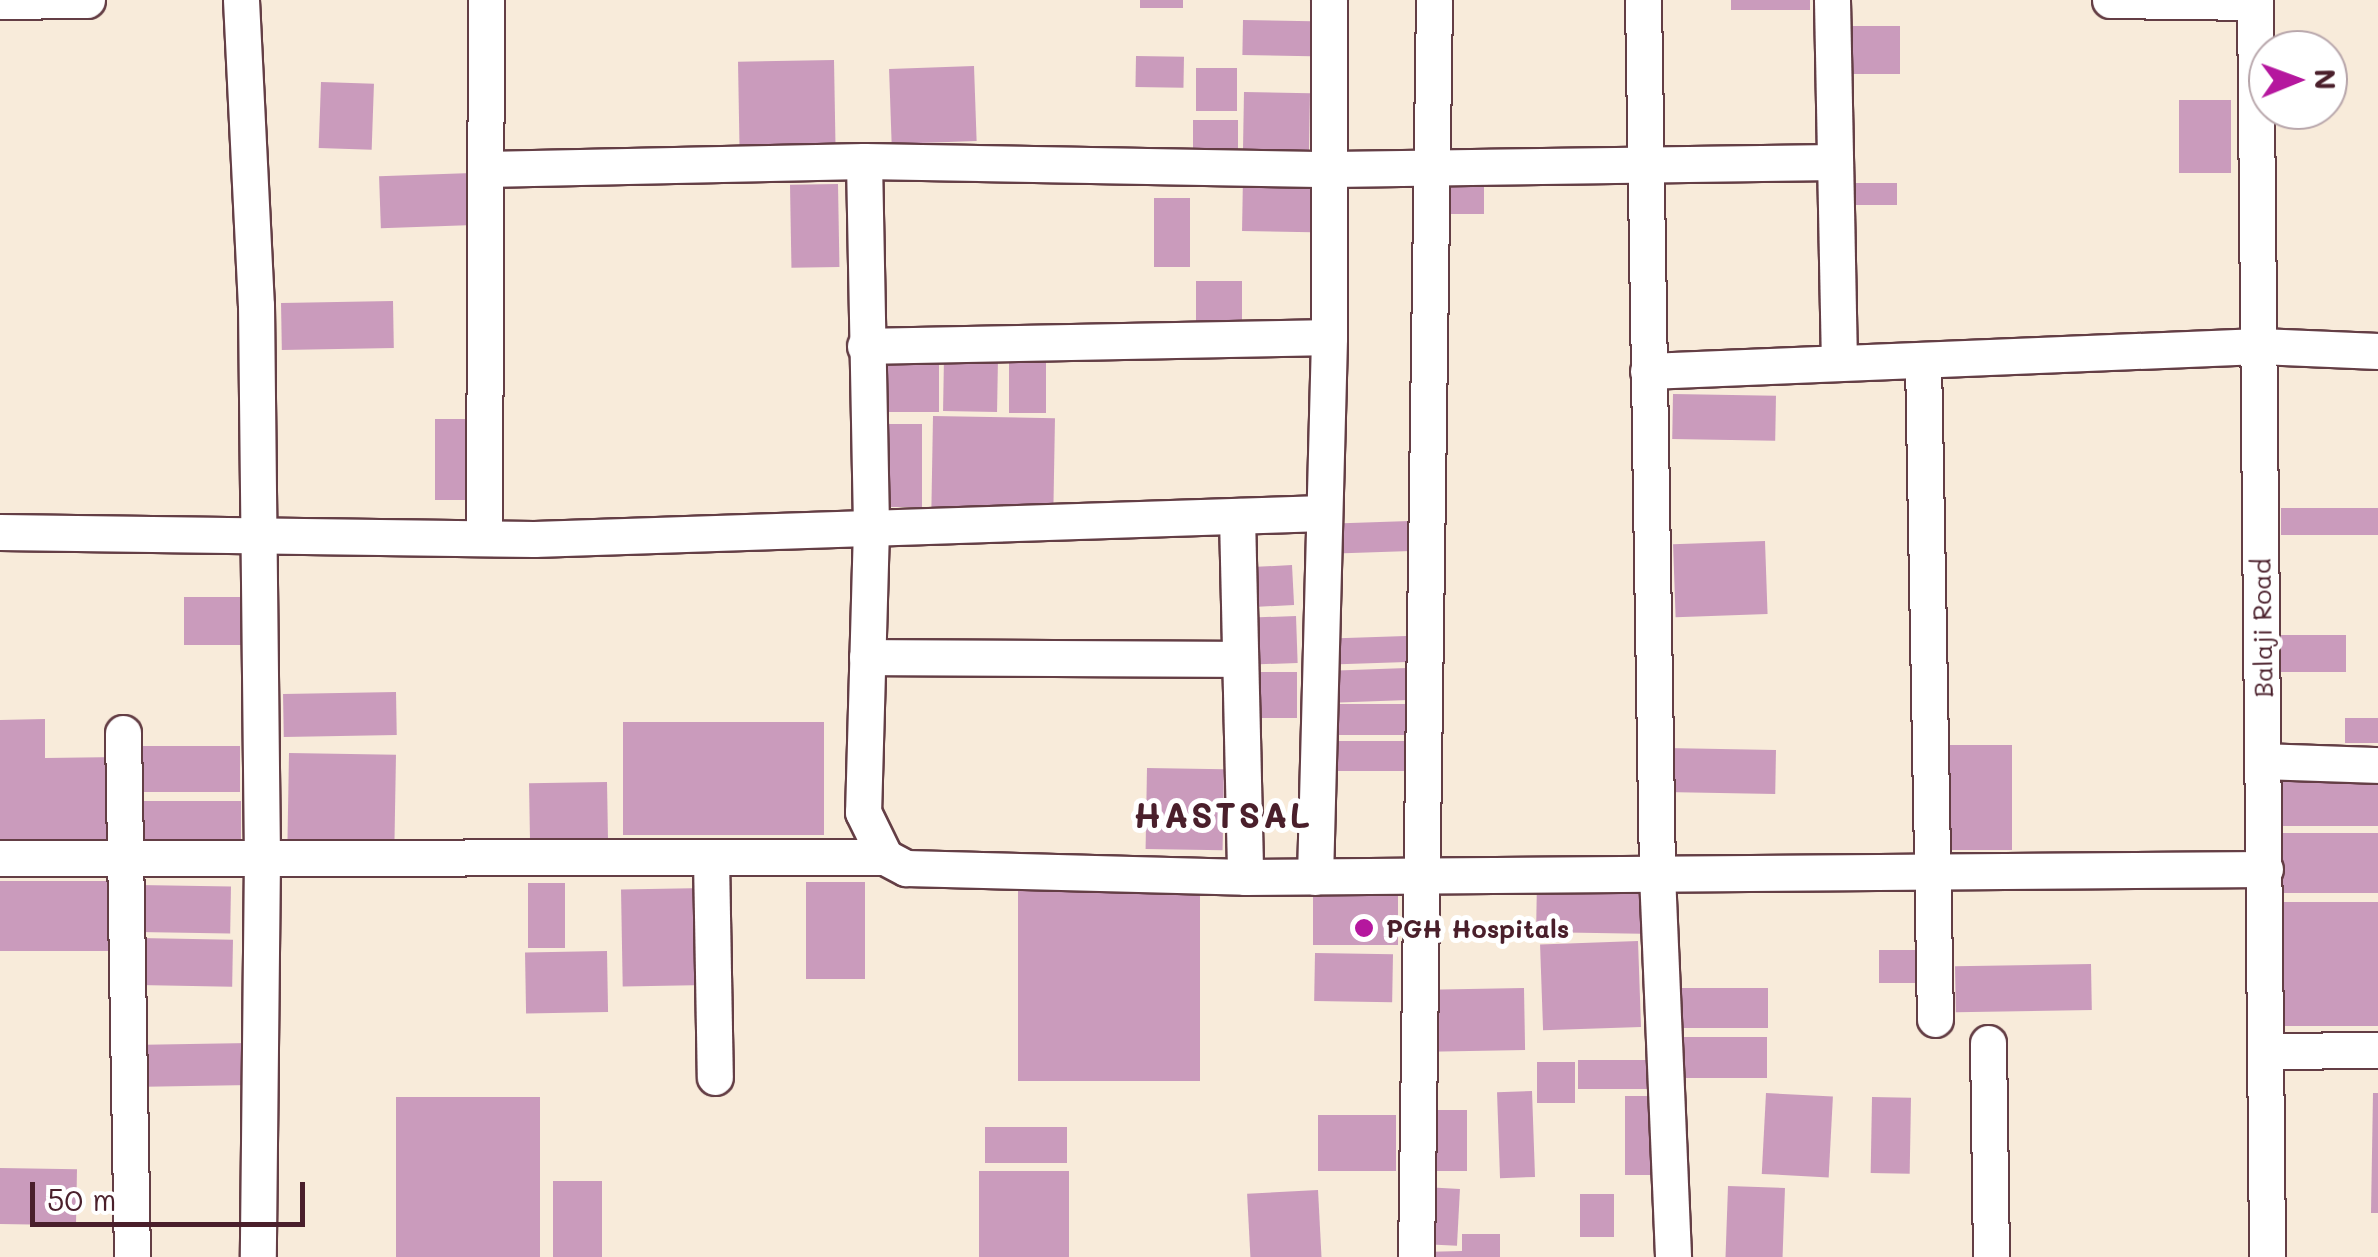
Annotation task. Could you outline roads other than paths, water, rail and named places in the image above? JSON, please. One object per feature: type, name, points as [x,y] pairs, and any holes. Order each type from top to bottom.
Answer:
[{"type":"street","points":[[0,1],[87,0]]},
{"type":"street","points":[[242,0],[256,304],[262,858],[258,1257]]},
{"type":"street","points":[[484,538],[486,0]]},
{"type":"street","points":[[1315,877],[1332,169],[1329,0]]},
{"type":"street","points":[[1416,1257],[1418,876],[1434,0]]},
{"type":"street","points":[[1644,0],[1642,168],[1657,874],[1672,1257]]},
{"type":"street","points":[[1832,0],[1839,363]]},
{"type":"street","points":[[2110,0],[2255,1]]},
{"type":"street","name":"Balaji Road","points":[[2255,1],[2267,1257]]},
{"type":"street","points":[[485,169],[864,161],[1332,169],[1642,168],[1835,162]]},
{"type":"street","points":[[864,161],[870,528],[863,812],[886,857]]},
{"type":"street","points":[[865,346],[1329,338]]},
{"type":"street","points":[[1648,370],[2259,346],[2378,350]]},
{"type":"street","points":[[1923,360],[1936,1019]]},
{"type":"street","points":[[0,532],[484,538],[1324,512]]},
{"type":"street","points":[[1237,516],[1246,877]]},
{"type":"street","points":[[867,657],[1240,659]]},
{"type":"street","points":[[123,733],[132,1257]]},
{"type":"street","points":[[2263,761],[2378,764]]},
{"type":"street","points":[[0,858],[886,857],[906,868],[1246,877],[2265,869]]},
{"type":"street","points":[[712,858],[715,1077]]},
{"type":"street","points":[[1988,1042],[1991,1257]]},
{"type":"street","points":[[2266,1051],[2378,1050]]},
{"type":"place","name":"PGH Hospitals","points":[[1364,928]]},
{"type":"district","name":"HASTSAL","points":[[1223,814]]}]
